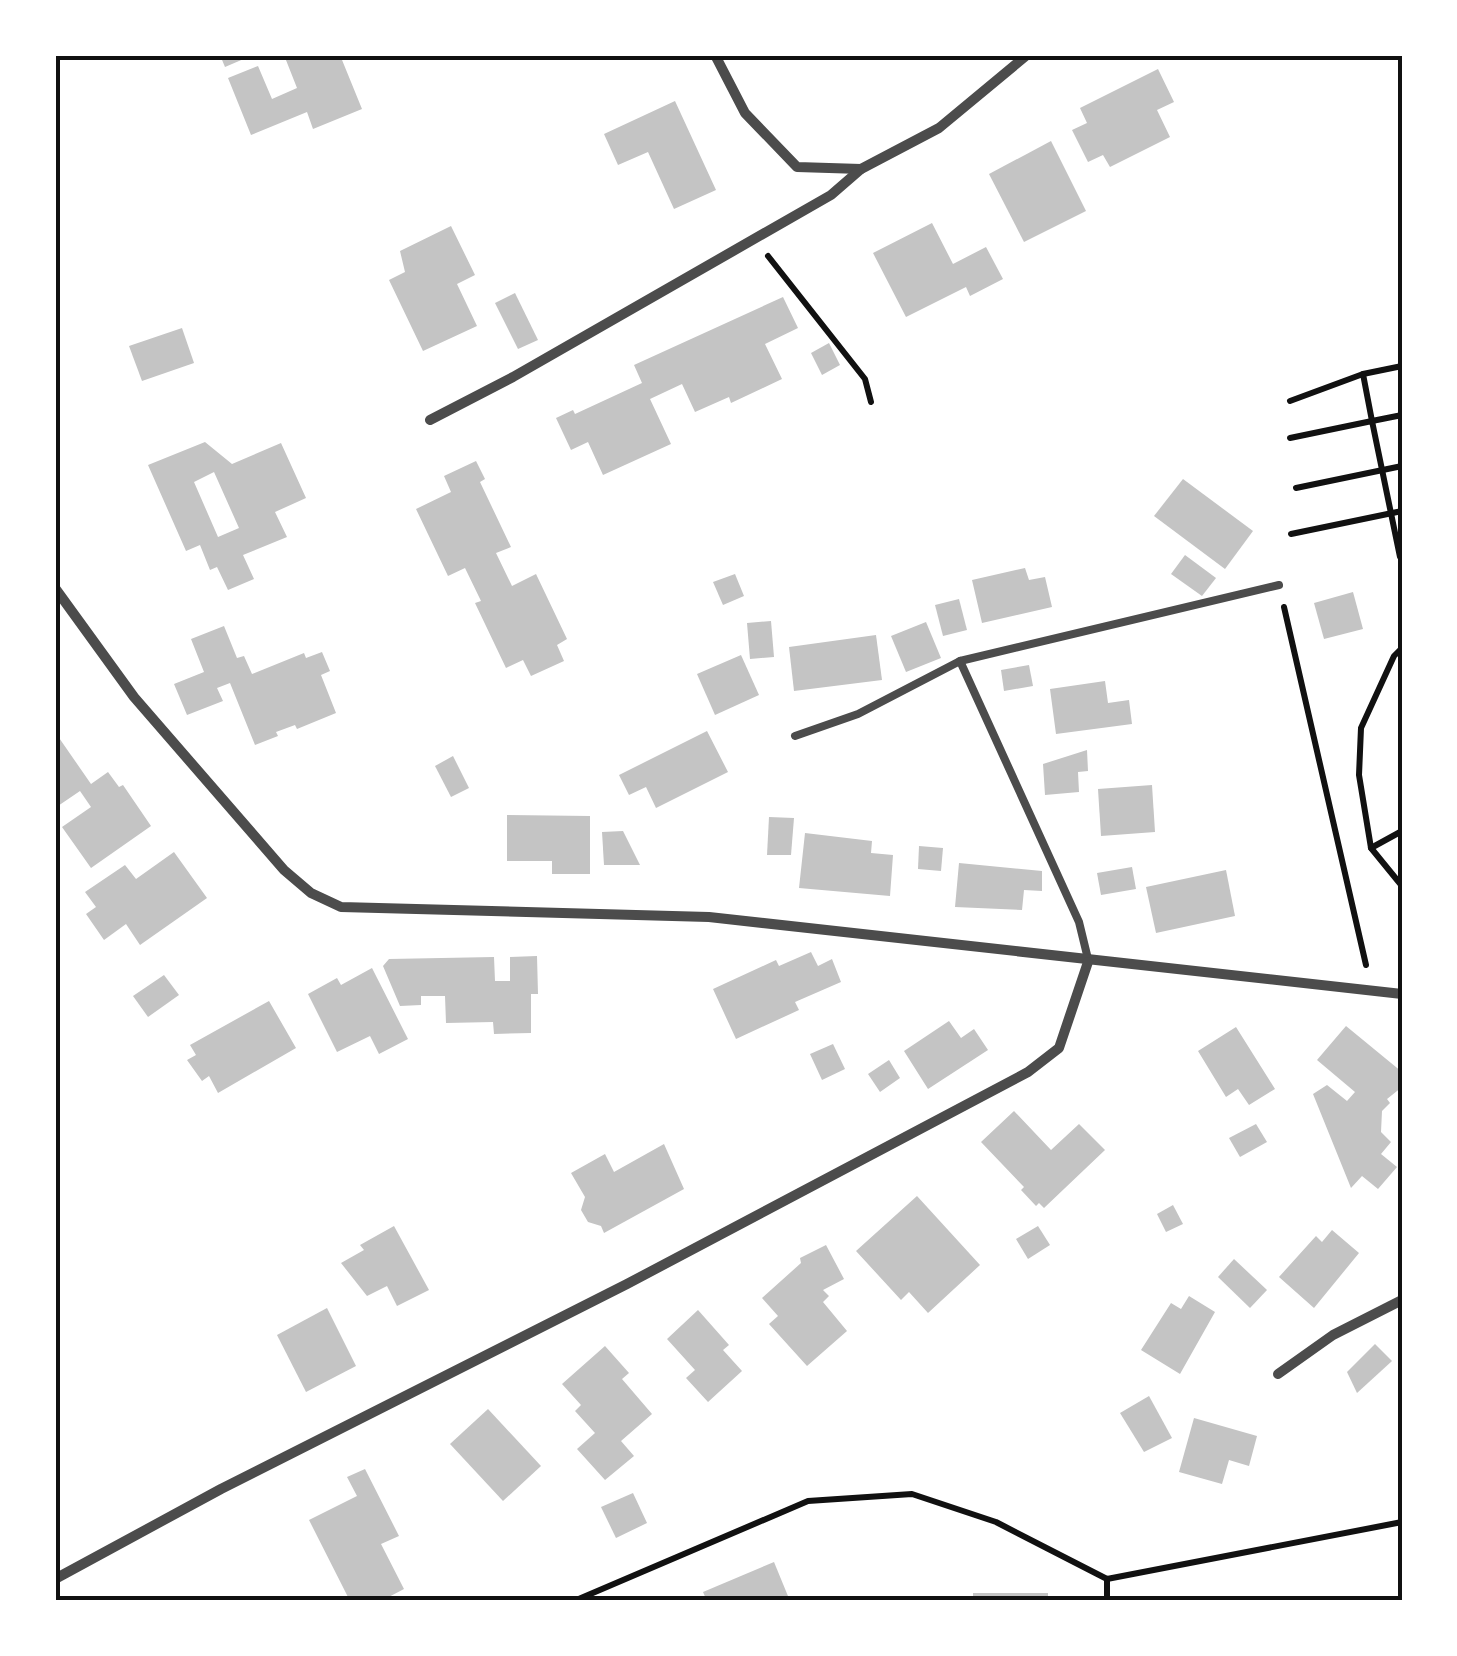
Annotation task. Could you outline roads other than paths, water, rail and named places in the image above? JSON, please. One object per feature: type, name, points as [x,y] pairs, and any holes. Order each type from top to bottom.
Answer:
[{"type":"street","points":[[715,55],[745,113],[798,167],[861,169]]},
{"type":"street","points":[[430,420],[513,377],[831,195],[861,169],[939,128],[1027,55]]},
{"type":"street","points":[[55,588],[134,697],[284,870],[311,893],[341,907],[709,917],[1402,994]]},
{"type":"street","points":[[55,1579],[221,1489],[628,1284],[1028,1072],[1060,1048],[1088,962]]},
{"type":"street","points":[[1278,1374],[1333,1335],[1402,1300]]},
{"type":"lane","points":[[795,736],[858,714],[960,661],[1279,585]]},
{"type":"lane","points":[[960,661],[1080,922],[1088,962]]}]
